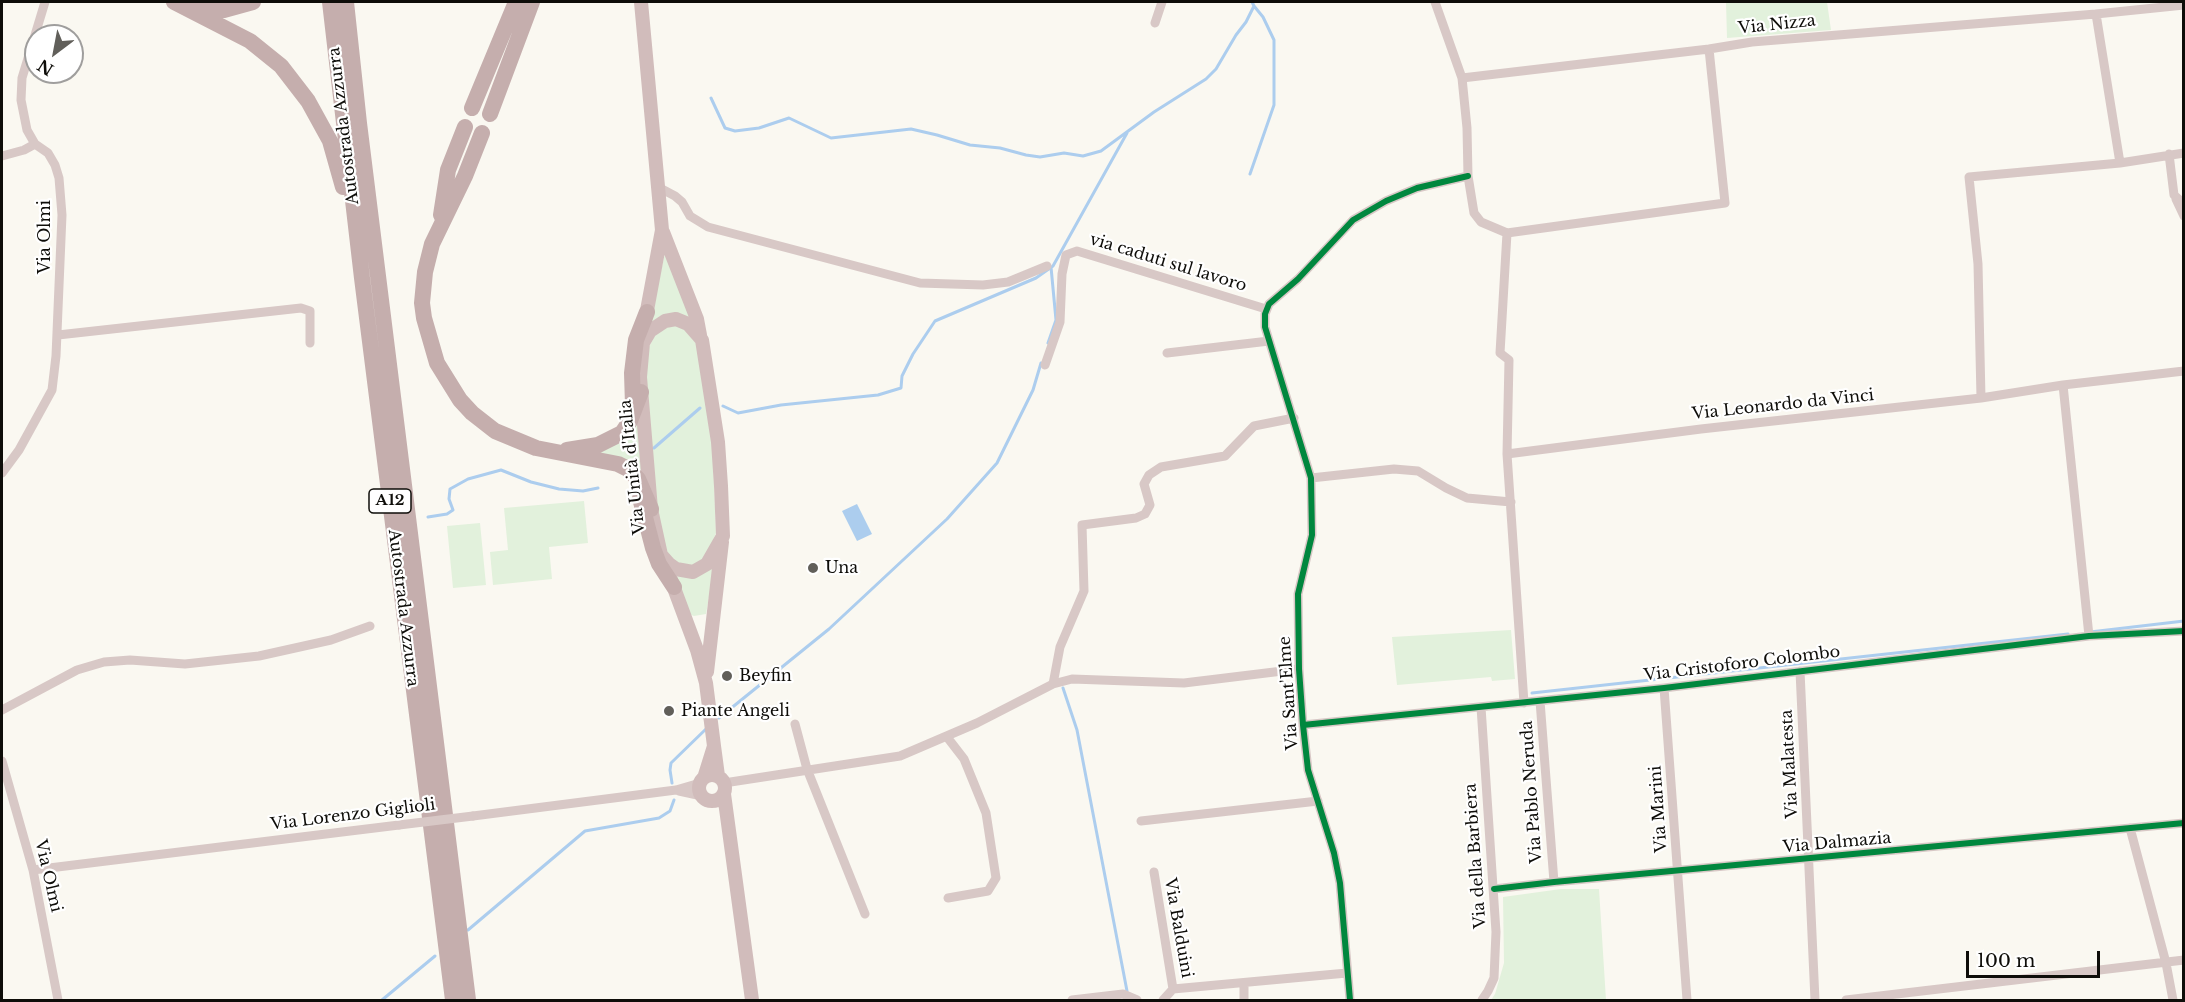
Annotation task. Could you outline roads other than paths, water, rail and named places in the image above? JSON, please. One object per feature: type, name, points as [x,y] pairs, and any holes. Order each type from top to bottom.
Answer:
[{"type":"highway","points":[[174,2],[250,41],[281,66],[308,101],[330,141],[341,177],[362,278]]},
{"type":"highway","points":[[185,2],[209,10],[224,10],[253,2]]},
{"type":"highway","name":"Autostrada Azzurra","points":[[330,2],[362,278],[453,1000]]},
{"type":"highway","name":"Autostrada Azzurra","points":[[346,2],[468,1000]]},
{"type":"highway","points":[[357,2],[359,123]]},
{"type":"highway","points":[[472,108],[516,2]]},
{"type":"highway","points":[[490,114],[532,2]]},
{"type":"highway","points":[[465,127],[448,170],[438,231],[425,272],[422,303],[431,349],[440,369],[460,400],[495,431],[521,444],[573,457],[610,461],[628,469],[638,479],[651,509]]},
{"type":"highway","points":[[438,231],[465,176],[482,133]]},
{"type":"highway","points":[[633,414],[632,373],[636,340],[647,312]]},
{"type":"highway","points":[[552,451],[586,448],[607,442],[622,433],[633,414],[641,392]]},
{"type":"highway","points":[[552,451],[577,463],[608,467],[631,480],[640,497],[659,564],[674,587]]},
{"type":"main road","name":"Via Unità d'Italia","points":[[641,2],[662,230],[702,340],[718,442],[723,536],[706,683]]},
{"type":"main road","name":"Via Unità d'Italia","points":[[662,230],[640,358],[651,509],[661,555],[694,641],[706,683]]},
{"type":"main road","points":[[643,343],[657,325],[671,320],[688,324],[702,340]]},
{"type":"main road","points":[[661,555],[676,569],[693,572],[707,564],[723,536]]},
{"type":"main road","points":[[706,683],[714,746],[712,787],[729,837],[752,1000]]},
{"type":"street","name":"Via Olmi","points":[[2,473],[19,450],[51,390],[58,335],[62,215],[59,178],[48,153],[35,144],[27,130],[23,116],[21,88],[30,48],[45,2]]},
{"type":"street","points":[[1155,23],[1162,2]]},
{"type":"street","points":[[1435,2],[1462,78],[1467,128],[1468,176],[1474,213],[1481,222],[1507,233],[1725,203],[1709,50]]},
{"type":"street","name":"Via Nizza","points":[[1462,78],[1709,50],[1752,42],[2184,5]]},
{"type":"street","points":[[2096,14],[2120,163]]},
{"type":"street","points":[[2,156],[24,150],[35,144]]},
{"type":"street","points":[[1982,398],[1978,264],[1969,177],[2120,163],[2184,153]]},
{"type":"street","points":[[2169,154],[2174,195],[2184,216]]},
{"type":"street","points":[[1265,312],[1269,303],[1298,279],[1353,220],[1386,201],[1417,188],[1468,176]]},
{"type":"street","points":[[658,187],[675,196],[682,202],[690,216],[708,227],[920,282],[983,285],[1008,282],[1047,266]]},
{"type":"street","points":[[2174,195],[2184,204]]},
{"type":"street","points":[[1507,233],[1500,353],[1509,360],[1507,454],[1524,703]]},
{"type":"street","name":"via caduti sul lavoro","points":[[1045,365],[1060,322],[1062,274],[1066,255],[1077,251],[1265,312]]},
{"type":"street","points":[[58,335],[302,308],[310,311],[310,343]]},
{"type":"street","name":"Via Sant'Elme","points":[[1265,312],[1265,327],[1311,478],[1312,535],[1298,594],[1299,669],[1303,725],[1308,770],[1340,883],[1350,1000]]},
{"type":"street","points":[[1167,353],[1269,341]]},
{"type":"street","name":"Via Leonardo da Vinci","points":[[1507,454],[1701,429],[1982,398],[2062,385],[2184,371]]},
{"type":"street","points":[[2062,385],[2089,633]]},
{"type":"street","points":[[1053,684],[1060,647],[1084,591],[1082,525],[1136,518],[1145,514],[1150,505],[1144,484],[1149,475],[1161,467],[1173,463],[1225,456],[1254,426],[1294,418]]},
{"type":"street","points":[[1311,478],[1394,469],[1418,471],[1467,498],[1510,502]]},
{"type":"street","points":[[2,710],[77,670],[104,662],[130,660],[184,664],[247,657],[331,640],[370,626]]},
{"type":"street","name":"Via Cristoforo Colombo","points":[[1303,725],[1664,688],[2089,633],[2184,631]]},
{"type":"street","name":"Via Lorenzo Giglioli","points":[[33,870],[712,787],[807,769],[900,756],[947,737],[1053,684],[1072,679],[1184,683],[1299,669]]},
{"type":"street","name":"Via Malatesta","points":[[1800,670],[1815,1000]]},
{"type":"street","name":"Via Marini","points":[[1664,688],[1687,1000]]},
{"type":"street","name":"Via Pablo Neruda","points":[[1540,701],[1554,882]]},
{"type":"street","name":"Via della Barbiera","points":[[1481,707],[1494,890],[1496,966],[1494,978],[1482,1000]]},
{"type":"street","points":[[795,724],[807,769],[865,914]]},
{"type":"street","points":[[947,737],[964,759],[986,813],[996,878],[988,891],[948,898]]},
{"type":"street","name":"Via Olmi","points":[[2,761],[33,870],[58,1000]]},
{"type":"street","points":[[1141,821],[1318,801]]},
{"type":"street","name":"Via Dalmazia","points":[[1494,890],[1554,882],[2184,823]]},
{"type":"street","points":[[2130,828],[2174,1000]]},
{"type":"street","name":"Via Balduini","points":[[1154,872],[1173,989]]},
{"type":"street","points":[[1846,1000],[2184,960]]},
{"type":"street","name":"Via Balduini","points":[[1163,1000],[1173,989],[1347,973]]},
{"type":"street","points":[[1244,983],[1244,1000]]},
{"type":"street","points":[[1072,1000],[1123,994],[1137,1000]]},
{"type":"water","points":[[857,504],[872,534],[857,541],[842,511]]},
{"type":"waterway","points":[[711,98],[725,128],[735,131],[759,128],[789,118],[831,138],[911,129],[970,145],[1000,148],[1026,155],[1040,157],[1064,153],[1083,156],[1101,151],[1154,112],[1206,79],[1216,69],[1246,22],[1254,6],[1252,2]]},
{"type":"waterway","points":[[1250,174],[1274,105],[1274,40],[1263,17],[1254,6]]},
{"type":"waterway","points":[[723,406],[738,413],[781,405],[878,395],[901,388],[902,376],[913,354],[935,321],[1036,278],[1053,266],[1127,133]]},
{"type":"waterway","points":[[1048,343],[1056,320],[1051,267]]},
{"type":"waterway","points":[[719,718],[829,629],[947,519],[997,463],[1033,390],[1041,363]]},
{"type":"waterway","points":[[654,448],[700,408]]},
{"type":"waterway","points":[[428,517],[447,514],[453,510],[449,499],[450,489],[468,479],[501,470],[531,482],[559,489],[583,491],[598,488]]},
{"type":"waterway","points":[[2090,632],[2184,621]]},
{"type":"waterway","points":[[1532,693],[2068,634]]},
{"type":"waterway","points":[[1063,688],[1077,730],[1127,991]]},
{"type":"waterway","points":[[672,783],[671,763],[707,728]]},
{"type":"waterway","points":[[468,930],[585,831],[659,818],[670,811],[674,800]]},
{"type":"waterway","points":[[382,1000],[435,956]]},
{"type":"place","name":"Una","points":[[813,568]]},
{"type":"place","name":"Beyfin","points":[[727,676]]},
{"type":"place","name":"Piante Angeli","points":[[669,711]]}]
